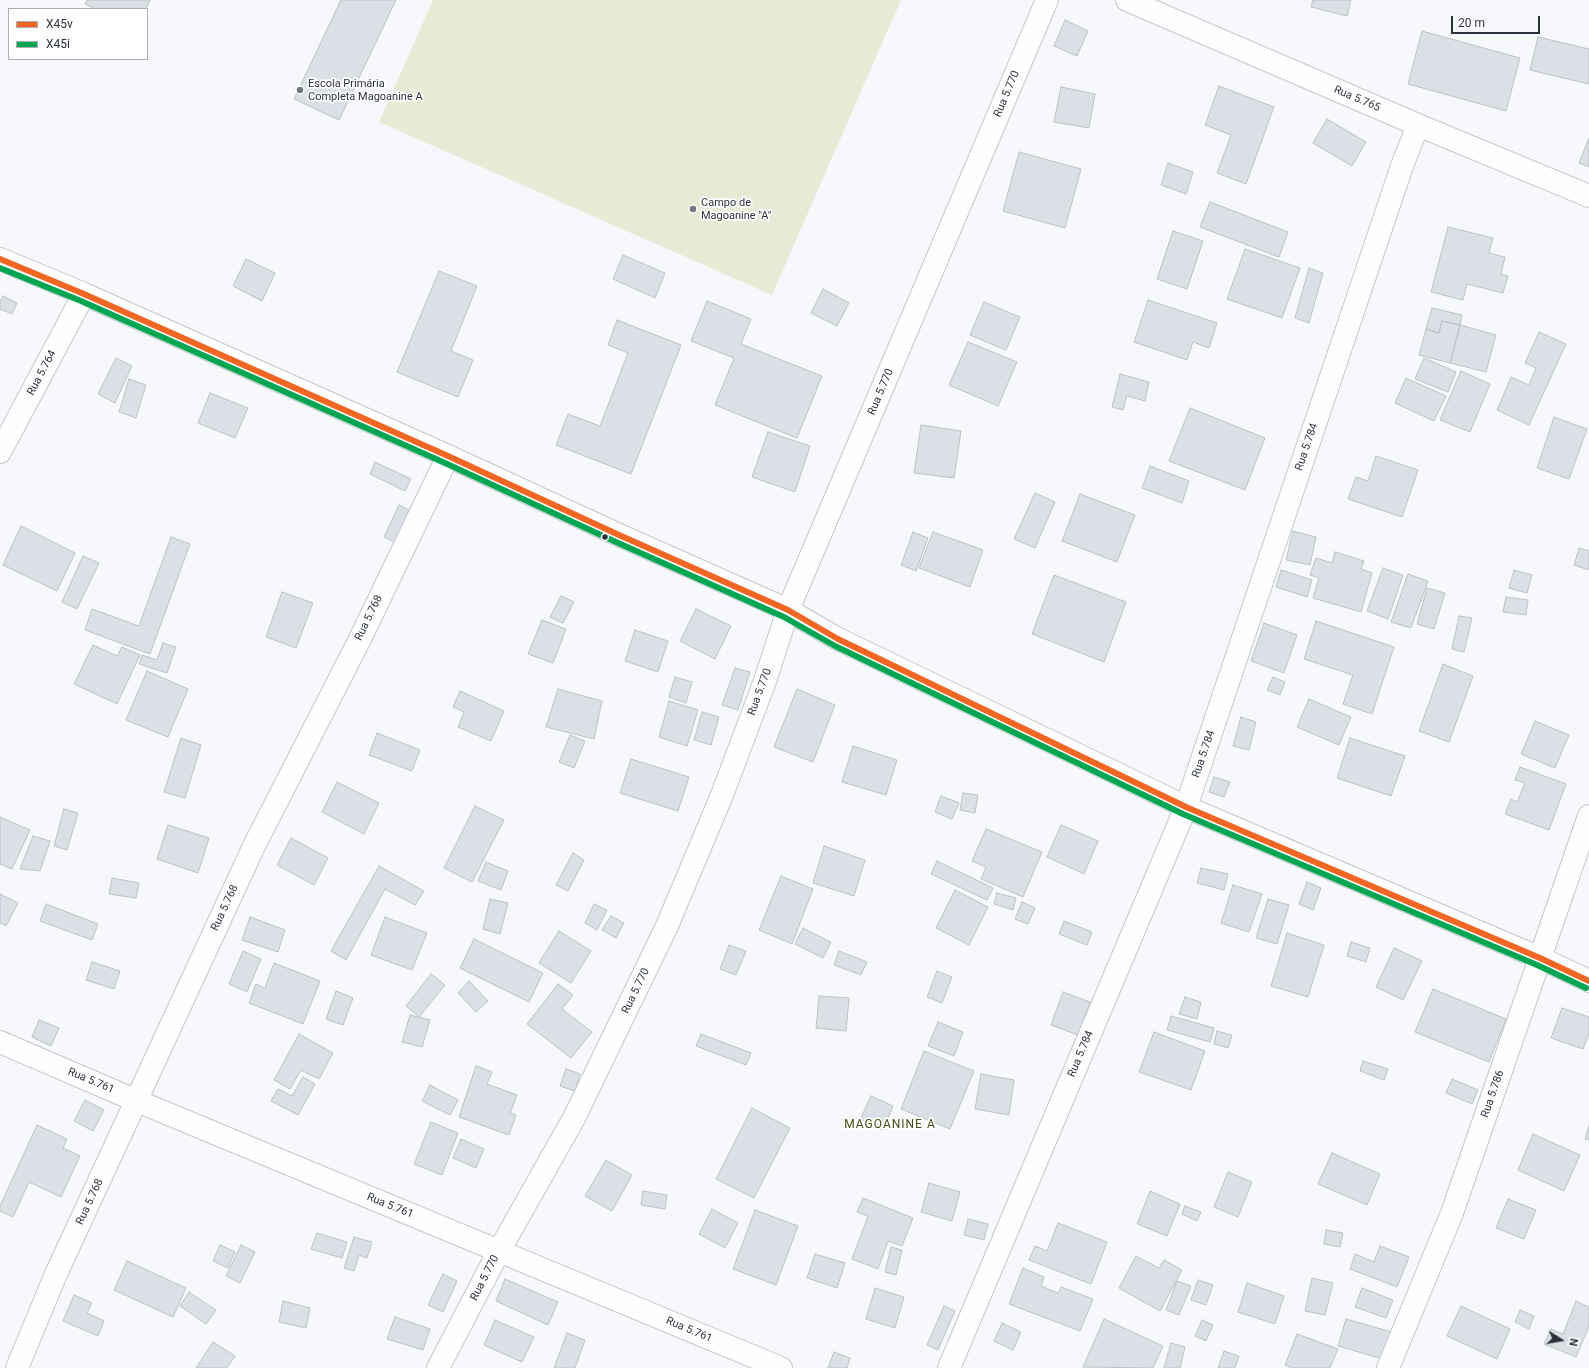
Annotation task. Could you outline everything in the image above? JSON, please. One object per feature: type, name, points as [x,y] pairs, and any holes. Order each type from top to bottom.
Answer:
[{"type":"street","name":"Rua 5.770","points":[[438,1368],[499,1251],[574,1118],[667,926],[722,795],[765,681],[788,610],[1047,0]]},
{"type":"street","name":"Rua 5.765","points":[[1127,0],[1418,125],[1589,196]]},
{"type":"street","name":"Rua 5.784","points":[[949,1368],[1186,807],[1402,166],[1418,125]]},
{"type":"street","points":[[0,259],[84,294],[448,456],[619,535],[788,610],[838,639],[1186,807],[1540,958],[1589,982]]},
{"type":"street","name":"Rua 5.764","points":[[0,452],[84,294]]},
{"type":"street","name":"Rua 5.768","points":[[18,1368],[56,1274],[254,846],[360,639],[448,456]]},
{"type":"street","name":"Rua 5.786","points":[[1388,1368],[1452,1213],[1589,816]]},
{"type":"street","name":"Rua 5.761","points":[[0,1042],[137,1101],[781,1368]]},
{"type":"green space","name":"Campo de Magoanine \"A\"","points":[[433,0],[901,0],[772,295],[379,122]]},
{"type":"building","points":[[87,0],[150,0],[146,8],[94,8],[85,4]]},
{"type":"building","points":[[341,0],[396,0],[339,120],[294,99]]},
{"type":"building","points":[[1313,0],[1351,0],[1347,16],[1311,7]]},
{"type":"building","points":[[1065,20],[1088,31],[1077,56],[1054,46]]},
{"type":"building","points":[[1422,31],[1520,58],[1506,111],[1408,84]]},
{"type":"building","points":[[1538,37],[1589,49],[1589,84],[1530,70]]},
{"type":"building","points":[[1219,86],[1274,107],[1246,184],[1217,173],[1231,135],[1205,125]]},
{"type":"building","points":[[1061,87],[1095,94],[1089,128],[1054,122]]},
{"type":"building","points":[[1327,119],[1366,142],[1352,166],[1313,143]]},
{"type":"building","points":[[1589,138],[1589,167],[1579,163]]},
{"type":"building","points":[[1019,152],[1081,169],[1065,228],[1003,211]]},
{"type":"building","points":[[1168,163],[1193,172],[1186,194],[1161,185]]},
{"type":"building","points":[[1210,202],[1288,232],[1279,257],[1200,227]]},
{"type":"building","points":[[1448,227],[1493,238],[1489,253],[1505,257],[1501,274],[1508,276],[1503,293],[1467,284],[1463,300],[1431,292]]},
{"type":"building","points":[[1173,231],[1203,241],[1187,289],[1157,279]]},
{"type":"building","points":[[1245,249],[1300,268],[1282,318],[1227,299]]},
{"type":"building","points":[[623,255],[665,273],[655,298],[613,279]]},
{"type":"building","points":[[246,259],[275,273],[262,301],[233,286]]},
{"type":"building","points":[[1309,268],[1323,273],[1309,323],[1295,318]]},
{"type":"building","points":[[439,271],[477,286],[451,351],[473,360],[458,397],[397,372]]},
{"type":"building","points":[[823,289],[849,303],[837,326],[811,313]]},
{"type":"building","points":[[3,296],[17,303],[12,314],[0,309],[0,302]]},
{"type":"building","points":[[1148,300],[1217,323],[1209,348],[1193,342],[1187,360],[1134,342]]},
{"type":"building","points":[[707,301],[751,319],[741,344],[822,376],[797,438],[715,405],[734,358],[691,341]]},
{"type":"building","points":[[984,302],[1020,317],[1006,350],[970,335]]},
{"type":"building","points":[[1432,308],[1462,315],[1460,325],[1442,321],[1439,333],[1426,329]]},
{"type":"building","points":[[617,320],[681,345],[631,474],[556,445],[568,414],[600,426],[628,353],[608,345]]},
{"type":"building","points":[[1442,321],[1460,325],[1450,363],[1419,355],[1426,329],[1439,333]]},
{"type":"building","points":[[1460,325],[1496,335],[1486,372],[1450,363]]},
{"type":"building","points":[[1539,332],[1566,344],[1529,425],[1497,410],[1511,377],[1529,385],[1536,368],[1525,363]]},
{"type":"building","points":[[968,342],[1017,362],[998,406],[949,385]]},
{"type":"building","points":[[116,358],[132,366],[115,403],[98,394]]},
{"type":"building","points":[[1424,358],[1456,372],[1448,392],[1415,379]]},
{"type":"building","points":[[1461,371],[1490,384],[1470,432],[1440,420]]},
{"type":"building","points":[[1120,374],[1149,382],[1145,401],[1127,396],[1123,410],[1112,407]]},
{"type":"building","points":[[1406,378],[1446,396],[1434,421],[1395,403]]},
{"type":"building","points":[[129,379],[146,385],[136,418],[119,412]]},
{"type":"building","points":[[210,393],[248,408],[235,438],[198,423]]},
{"type":"building","points":[[1190,408],[1265,438],[1245,490],[1169,461]]},
{"type":"building","points":[[1554,417],[1587,429],[1569,479],[1537,468]]},
{"type":"building","points":[[921,425],[961,431],[954,478],[914,473]]},
{"type":"building","points":[[768,432],[810,446],[795,492],[752,477]]},
{"type":"building","points":[[1376,456],[1418,470],[1402,517],[1348,499],[1356,477],[1368,481]]},
{"type":"building","points":[[375,462],[411,479],[405,491],[370,474]]},
{"type":"building","points":[[1150,466],[1189,481],[1182,503],[1142,488]]},
{"type":"building","points":[[1035,493],[1055,502],[1035,548],[1014,539]]},
{"type":"building","points":[[1080,494],[1135,515],[1117,562],[1062,541]]},
{"type":"building","points":[[399,505],[415,513],[400,545],[384,537]]},
{"type":"building","points":[[21,526],[75,553],[57,591],[3,565]]},
{"type":"building","points":[[1293,531],[1316,537],[1310,565],[1286,560]]},
{"type":"building","points":[[913,532],[928,538],[916,571],[901,565]]},
{"type":"building","points":[[933,532],[983,550],[970,587],[919,568]]},
{"type":"building","points":[[171,537],[190,544],[150,654],[85,630],[92,609],[139,626]]},
{"type":"building","points":[[1579,548],[1589,551],[1589,570],[1574,565]]},
{"type":"building","points":[[1335,552],[1364,561],[1361,569],[1372,573],[1361,612],[1313,598],[1319,578],[1310,575],[1316,558],[1332,563]]},
{"type":"building","points":[[83,556],[99,563],[77,609],[62,602]]},
{"type":"building","points":[[1383,568],[1403,575],[1388,619],[1367,611]]},
{"type":"building","points":[[1281,570],[1312,580],[1307,597],[1276,587]]},
{"type":"building","points":[[1514,570],[1532,575],[1527,593],[1509,588]]},
{"type":"building","points":[[1408,574],[1428,581],[1411,628],[1391,622]]},
{"type":"building","points":[[1054,575],[1126,602],[1104,662],[1032,634]]},
{"type":"building","points":[[1427,588],[1445,593],[1434,629],[1417,624]]},
{"type":"building","points":[[282,592],[313,603],[296,648],[266,637]]},
{"type":"building","points":[[561,596],[574,602],[563,623],[550,617]]},
{"type":"building","points":[[1506,597],[1528,600],[1526,615],[1503,612]]},
{"type":"building","points":[[696,609],[731,626],[715,659],[680,641]]},
{"type":"building","points":[[1459,616],[1472,618],[1464,652],[1452,649]]},
{"type":"building","points":[[542,620],[566,629],[553,663],[528,654]]},
{"type":"building","points":[[1316,621],[1394,647],[1372,714],[1343,704],[1353,675],[1304,659]]},
{"type":"building","points":[[1264,623],[1297,635],[1284,673],[1251,661]]},
{"type":"building","points":[[635,630],[668,641],[658,672],[625,661]]},
{"type":"building","points":[[163,643],[176,647],[167,673],[139,664],[142,655],[157,660]]},
{"type":"building","points":[[93,645],[117,656],[122,647],[140,655],[117,704],[74,684]]},
{"type":"building","points":[[1443,664],[1473,676],[1449,742],[1419,731]]},
{"type":"building","points":[[735,668],[750,672],[738,710],[722,705]]},
{"type":"building","points":[[147,671],[188,689],[168,737],[126,720]]},
{"type":"building","points":[[675,677],[692,682],[686,703],[669,697]]},
{"type":"building","points":[[1273,677],[1285,682],[1280,695],[1267,690]]},
{"type":"building","points":[[558,689],[602,701],[594,739],[546,727]]},
{"type":"building","points":[[797,689],[835,705],[813,762],[774,747]]},
{"type":"building","points":[[460,691],[504,711],[491,741],[458,727],[464,712],[453,707]]},
{"type":"building","points":[[1309,699],[1351,717],[1339,745],[1297,727]]},
{"type":"building","points":[[669,701],[698,710],[687,746],[659,737]]},
{"type":"building","points":[[702,712],[719,717],[711,745],[694,740]]},
{"type":"building","points":[[1241,717],[1256,722],[1249,750],[1233,746]]},
{"type":"building","points":[[1535,721],[1569,735],[1555,768],[1521,754]]},
{"type":"building","points":[[377,733],[420,750],[412,771],[369,755]]},
{"type":"building","points":[[570,735],[585,741],[574,768],[559,762]]},
{"type":"building","points":[[181,738],[201,745],[185,798],[164,792]]},
{"type":"building","points":[[1350,738],[1405,756],[1391,796],[1337,778]]},
{"type":"building","points":[[853,746],[897,760],[886,795],[842,782]]},
{"type":"building","points":[[631,759],[689,777],[678,811],[620,793]]},
{"type":"building","points":[[1520,767],[1566,784],[1549,830],[1505,814],[1511,799],[1517,802],[1525,783],[1515,780]]},
{"type":"building","points":[[1214,777],[1230,782],[1224,797],[1209,792]]},
{"type":"building","points":[[337,782],[379,803],[364,834],[322,812]]},
{"type":"building","points":[[963,793],[978,795],[975,813],[960,810]]},
{"type":"building","points":[[941,796],[959,803],[952,819],[935,812]]},
{"type":"building","points":[[475,806],[504,820],[472,882],[444,868]]},
{"type":"building","points":[[64,809],[78,813],[67,850],[54,846]]},
{"type":"building","points":[[0,817],[30,830],[12,869],[0,864]]},
{"type":"building","points":[[168,825],[209,838],[198,873],[157,859]]},
{"type":"building","points":[[1061,825],[1098,841],[1084,874],[1047,857]]},
{"type":"building","points":[[986,829],[1042,852],[1023,897],[981,879],[986,867],[972,861]]},
{"type":"building","points":[[33,836],[50,841],[40,871],[20,869]]},
{"type":"building","points":[[291,838],[328,858],[314,885],[277,865]]},
{"type":"building","points":[[824,846],[865,860],[854,896],[813,883]]},
{"type":"building","points":[[573,853],[584,860],[568,891],[556,885]]},
{"type":"building","points":[[937,861],[993,888],[987,900],[931,874]]},
{"type":"building","points":[[486,862],[508,871],[501,890],[478,881]]},
{"type":"building","points":[[379,866],[424,891],[415,905],[385,889],[346,960],[331,951]]},
{"type":"building","points":[[1201,868],[1228,874],[1224,890],[1197,883]]},
{"type":"building","points":[[781,876],[813,889],[792,944],[759,930]]},
{"type":"building","points":[[112,878],[139,883],[136,898],[109,894]]},
{"type":"building","points":[[1307,882],[1321,888],[1313,910],[1299,904]]},
{"type":"building","points":[[1233,885],[1262,894],[1249,932],[1221,923]]},
{"type":"building","points":[[955,890],[988,907],[969,945],[936,928]]},
{"type":"building","points":[[997,893],[1016,898],[1013,910],[994,904]]},
{"type":"building","points":[[0,894],[18,903],[6,926],[0,923]]},
{"type":"building","points":[[490,899],[508,903],[500,934],[483,929]]},
{"type":"building","points":[[1268,899],[1289,905],[1277,944],[1256,938]]},
{"type":"building","points":[[1022,902],[1035,908],[1028,924],[1015,919]]},
{"type":"building","points":[[46,904],[98,924],[92,940],[40,921]]},
{"type":"building","points":[[594,904],[607,910],[597,930],[585,923]]},
{"type":"building","points":[[611,916],[624,923],[616,938],[602,930]]},
{"type":"building","points":[[250,917],[285,930],[278,952],[242,940]]},
{"type":"building","points":[[385,917],[427,933],[412,970],[371,955]]},
{"type":"building","points":[[1064,921],[1092,932],[1087,945],[1059,934]]},
{"type":"building","points":[[803,928],[831,942],[823,958],[795,944]]},
{"type":"building","points":[[559,931],[591,951],[571,983],[539,963]]},
{"type":"building","points":[[1287,933],[1324,945],[1308,997],[1271,986]]},
{"type":"building","points":[[474,939],[543,973],[529,1002],[460,968]]},
{"type":"building","points":[[1351,942],[1370,948],[1366,962],[1347,956]]},
{"type":"building","points":[[729,945],[746,951],[736,975],[720,969]]},
{"type":"building","points":[[1394,948],[1422,961],[1403,1000],[1376,987]]},
{"type":"building","points":[[243,951],[261,959],[247,992],[229,984]]},
{"type":"building","points":[[839,951],[867,962],[861,975],[834,965]]},
{"type":"building","points":[[92,962],[120,971],[114,989],[86,980]]},
{"type":"building","points":[[274,963],[320,981],[303,1024],[249,1003],[256,984],[265,988]]},
{"type":"building","points":[[937,971],[952,977],[942,1003],[927,997]]},
{"type":"building","points":[[431,974],[445,985],[419,1017],[406,1006]]},
{"type":"building","points":[[469,981],[488,1001],[476,1012],[458,993]]},
{"type":"building","points":[[558,984],[573,995],[562,1009],[592,1032],[571,1058],[527,1024]]},
{"type":"building","points":[[1433,989],[1506,1019],[1489,1062],[1415,1032]]},
{"type":"building","points":[[336,991],[353,998],[343,1025],[326,1019]]},
{"type":"building","points":[[1063,992],[1090,1002],[1078,1035],[1051,1025]]},
{"type":"building","points":[[819,996],[849,998],[846,1031],[816,1028]]},
{"type":"building","points":[[1185,997],[1201,1002],[1197,1019],[1179,1014]]},
{"type":"building","points":[[1562,1008],[1589,1017],[1589,1034],[1583,1049],[1551,1038]]},
{"type":"building","points":[[410,1015],[430,1020],[422,1047],[402,1042]]},
{"type":"building","points":[[1171,1016],[1214,1028],[1210,1042],[1167,1030]]},
{"type":"building","points":[[39,1020],[59,1028],[51,1046],[32,1037]]},
{"type":"building","points":[[938,1022],[963,1032],[954,1056],[928,1046]]},
{"type":"building","points":[[1217,1031],[1232,1035],[1228,1048],[1214,1044]]},
{"type":"building","points":[[1154,1032],[1205,1051],[1191,1090],[1139,1072]]},
{"type":"building","points":[[299,1034],[333,1053],[319,1079],[301,1070],[290,1089],[274,1080]]},
{"type":"building","points":[[701,1034],[751,1053],[746,1065],[696,1046]]},
{"type":"building","points":[[924,1051],[974,1071],[950,1129],[901,1109]]},
{"type":"building","points":[[1363,1061],[1388,1069],[1384,1080],[1360,1071]]},
{"type":"building","points":[[476,1066],[492,1072],[487,1084],[517,1095],[510,1113],[516,1115],[509,1135],[459,1117]]},
{"type":"building","points":[[566,1069],[580,1074],[575,1091],[560,1086]]},
{"type":"building","points":[[981,1074],[1014,1080],[1009,1115],[975,1109]]},
{"type":"building","points":[[303,1077],[315,1084],[298,1115],[271,1101],[278,1089],[292,1096]]},
{"type":"building","points":[[1452,1079],[1478,1090],[1472,1104],[1446,1093]]},
{"type":"building","points":[[430,1085],[458,1100],[450,1115],[422,1101]]},
{"type":"building","points":[[871,1096],[893,1106],[883,1130],[860,1120]]},
{"type":"building","points":[[85,1100],[104,1110],[93,1131],[74,1121]]},
{"type":"building","points":[[752,1108],[790,1128],[754,1198],[716,1179]]},
{"type":"building","points":[[431,1122],[458,1133],[442,1175],[414,1164]]},
{"type":"building","points":[[37,1125],[67,1139],[63,1148],[80,1156],[61,1197],[29,1182],[13,1217],[0,1211],[0,1206]]},
{"type":"building","points":[[1589,1126],[1589,1140],[1585,1139]]},
{"type":"building","points":[[1533,1134],[1580,1155],[1564,1191],[1518,1170]]},
{"type":"building","points":[[461,1139],[484,1149],[476,1168],[453,1158]]},
{"type":"building","points":[[1332,1153],[1380,1174],[1367,1205],[1318,1184]]},
{"type":"building","points":[[606,1160],[632,1175],[612,1211],[585,1196]]},
{"type":"building","points":[[1228,1172],[1252,1182],[1238,1217],[1214,1207]]},
{"type":"building","points":[[929,1183],[960,1192],[952,1221],[921,1212]]},
{"type":"building","points":[[643,1191],[667,1195],[665,1209],[641,1205]]},
{"type":"building","points":[[1150,1191],[1180,1204],[1167,1236],[1137,1224]]},
{"type":"building","points":[[863,1198],[913,1218],[902,1246],[888,1241],[878,1269],[852,1259],[868,1216],[857,1212]]},
{"type":"building","points":[[1508,1199],[1536,1210],[1524,1239],[1496,1228]]},
{"type":"building","points":[[1185,1206],[1201,1212],[1197,1221],[1182,1214]]},
{"type":"building","points":[[712,1209],[738,1223],[725,1248],[699,1234]]},
{"type":"building","points":[[755,1210],[798,1226],[776,1285],[733,1269]]},
{"type":"building","points":[[968,1219],[988,1224],[984,1240],[964,1235]]},
{"type":"building","points":[[1058,1223],[1107,1242],[1091,1284],[1029,1260],[1035,1246],[1047,1251]]},
{"type":"building","points":[[1326,1230],[1343,1233],[1340,1247],[1324,1244]]},
{"type":"building","points":[[317,1233],[347,1242],[342,1258],[311,1249]]},
{"type":"building","points":[[354,1237],[372,1242],[367,1258],[359,1255],[354,1271],[344,1268]]},
{"type":"building","points":[[220,1245],[235,1252],[228,1268],[213,1261]]},
{"type":"building","points":[[241,1245],[255,1252],[240,1283],[226,1276]]},
{"type":"building","points":[[1380,1246],[1409,1257],[1397,1287],[1350,1269],[1355,1254],[1374,1262]]},
{"type":"building","points":[[891,1247],[902,1250],[896,1275],[885,1272]]},
{"type":"building","points":[[815,1254],[845,1263],[837,1288],[807,1278]]},
{"type":"building","points":[[1136,1256],[1159,1268],[1164,1260],[1182,1270],[1160,1311],[1119,1288]]},
{"type":"building","points":[[127,1261],[186,1288],[173,1317],[114,1290]]},
{"type":"building","points":[[1023,1268],[1044,1277],[1041,1286],[1058,1293],[1061,1287],[1093,1299],[1080,1331],[1009,1304]]},
{"type":"building","points":[[443,1274],[457,1281],[443,1312],[428,1305]]},
{"type":"building","points":[[1312,1278],[1333,1283],[1325,1315],[1305,1311]]},
{"type":"building","points":[[505,1279],[558,1302],[548,1325],[496,1301]]},
{"type":"building","points":[[1198,1280],[1213,1285],[1206,1305],[1191,1300]]},
{"type":"building","points":[[1177,1281],[1191,1286],[1179,1315],[1166,1310]]},
{"type":"building","points":[[1247,1283],[1284,1296],[1275,1324],[1238,1312]]},
{"type":"building","points":[[875,1288],[904,1297],[895,1328],[866,1319]]},
{"type":"building","points":[[1362,1288],[1393,1300],[1386,1318],[1355,1307]]},
{"type":"building","points":[[189,1292],[216,1310],[206,1324],[180,1306]]},
{"type":"building","points":[[74,1295],[92,1303],[87,1313],[104,1321],[98,1336],[63,1321]]},
{"type":"building","points":[[283,1301],[310,1308],[306,1328],[279,1322]]},
{"type":"building","points":[[1576,1301],[1589,1307],[1589,1326],[1576,1357],[1544,1344],[1551,1329],[1563,1334]]},
{"type":"building","points":[[944,1306],[955,1311],[938,1350],[927,1345]]},
{"type":"building","points":[[1461,1306],[1510,1329],[1497,1359],[1447,1336]]},
{"type":"building","points":[[1520,1310],[1534,1316],[1529,1329],[1515,1322]]},
{"type":"building","points":[[395,1317],[430,1329],[423,1350],[387,1339]]},
{"type":"building","points":[[1104,1319],[1163,1346],[1153,1368],[1083,1367]]},
{"type":"building","points":[[1346,1319],[1395,1333],[1386,1360],[1338,1346]]},
{"type":"building","points":[[495,1320],[534,1337],[522,1362],[484,1345]]},
{"type":"building","points":[[1202,1320],[1213,1325],[1206,1341],[1195,1336]]},
{"type":"building","points":[[1002,1323],[1021,1332],[1013,1350],[994,1341]]},
{"type":"building","points":[[567,1333],[585,1340],[575,1368],[554,1368]]},
{"type":"building","points":[[1297,1334],[1338,1349],[1330,1368],[1292,1368],[1285,1365]]},
{"type":"building","points":[[213,1342],[235,1356],[227,1368],[196,1368]]},
{"type":"building","points":[[1171,1343],[1185,1347],[1180,1368],[1164,1368]]},
{"type":"building","points":[[1224,1351],[1239,1356],[1235,1368],[1218,1368]]},
{"type":"building","points":[[834,1352],[850,1358],[847,1368],[828,1368]]},
{"type":"transit line","name":"X45v","points":[[0,259],[84,294],[448,456],[619,535],[788,610],[838,639],[1186,807],[1540,958],[1589,981]]},
{"type":"transit line","name":"X45i","points":[[0,268],[81,301],[445,463],[616,542],[784,617],[835,646],[1183,814],[1537,965],[1586,988]]},
{"type":"place","name":"Escola Primária Completa Magoanine A","points":[[300,90]]},
{"type":"place","name":"Campo de Magoanine \"A\"","points":[[693,209]]},
{"type":"district","name":"MAGOANINE A","points":[[890,1125]]}]
